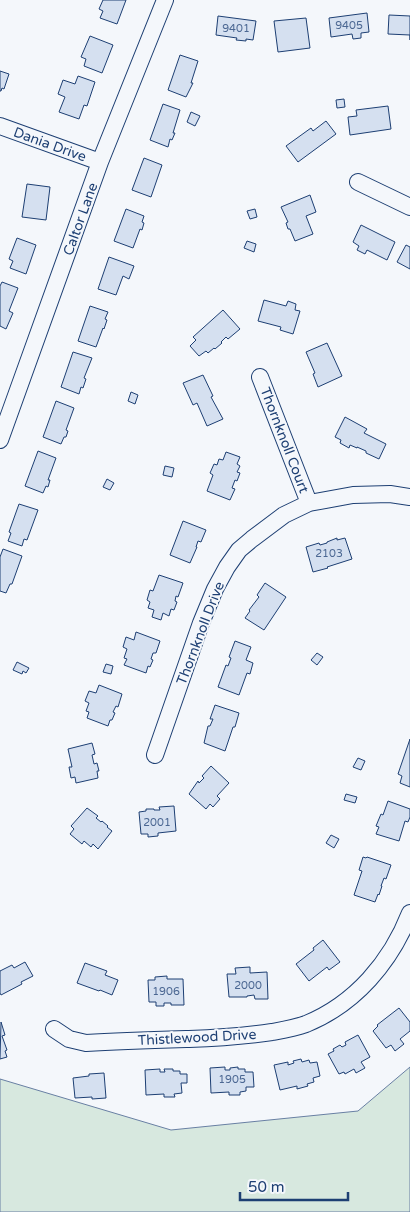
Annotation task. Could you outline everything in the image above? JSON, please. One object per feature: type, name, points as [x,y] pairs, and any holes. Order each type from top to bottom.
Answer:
[{"type":"street","name":"Caltor Lane","points":[[0,440],[100,162],[165,0]]},
{"type":"street","name":"Dania Drive","points":[[0,126],[100,162]]},
{"type":"street","points":[[358,182],[410,207]]},
{"type":"street","name":"Thornknoll Court","points":[[260,377],[309,503]]},
{"type":"street","name":"Thornknoll Drive","points":[[155,755],[201,623],[215,589],[239,550],[284,515],[309,503],[353,495],[390,494],[410,497]]},
{"type":"street","name":"Thistlewood Drive","points":[[54,1029],[69,1038],[86,1042],[218,1038],[252,1035],[304,1024],[334,1009],[371,979],[387,958],[410,913]]},
{"type":"shaded area","points":[[410,1067],[410,1212],[0,1212],[0,1079],[171,1130],[358,1111]]},
{"type":"building","points":[[103,0],[126,0],[117,24],[100,18],[103,11],[99,9]]},
{"type":"building","points":[[367,13],[369,32],[361,33],[361,38],[353,39],[352,34],[331,37],[329,18]]},
{"type":"building","points":[[389,15],[410,16],[410,35],[388,34]]},
{"type":"building","points":[[218,16],[256,21],[253,40],[236,40],[237,38],[216,35]]},
{"type":"building","points":[[306,18],[310,48],[278,52],[274,21]]},
{"type":"building","points":[[90,36],[113,45],[102,73],[84,66],[86,59],[81,57]]},
{"type":"building","points":[[180,55],[198,61],[191,83],[193,83],[186,97],[168,90]]},
{"type":"building","points":[[0,71],[9,74],[4,89],[2,88],[1,91],[0,91]]},
{"type":"building","points":[[78,76],[95,82],[87,106],[84,105],[79,119],[59,112],[65,97],[58,94],[63,80],[75,84]]},
{"type":"building","points":[[344,99],[345,107],[337,108],[336,100]]},
{"type":"building","points":[[163,104],[180,110],[173,133],[175,133],[172,140],[170,139],[168,147],[150,140]]},
{"type":"building","points":[[388,106],[391,129],[350,135],[348,117],[357,116],[356,110]]},
{"type":"building","points":[[191,112],[200,116],[195,126],[187,122]]},
{"type":"building","points":[[326,121],[336,134],[298,162],[286,146],[311,128],[313,131]]},
{"type":"building","points":[[144,158],[162,165],[151,197],[132,190]]},
{"type":"building","points":[[27,184],[50,187],[46,220],[22,217]]},
{"type":"building","points":[[310,195],[316,212],[306,216],[313,234],[295,241],[290,229],[288,229],[286,223],[288,222],[281,207]]},
{"type":"building","points":[[126,209],[144,216],[142,230],[140,229],[133,248],[114,241]]},
{"type":"building","points":[[255,209],[257,217],[250,219],[247,211]]},
{"type":"building","points":[[361,225],[395,242],[387,260],[367,250],[365,254],[357,250],[359,246],[353,242]]},
{"type":"building","points":[[17,238],[36,245],[26,274],[10,268],[13,261],[9,259]]},
{"type":"building","points":[[247,241],[256,244],[254,252],[244,248]]},
{"type":"building","points":[[406,245],[410,247],[410,269],[397,262]]},
{"type":"building","points":[[109,257],[134,266],[129,279],[123,276],[116,295],[98,289]]},
{"type":"building","points":[[2,282],[18,288],[9,311],[13,313],[6,329],[0,326],[0,286]]},
{"type":"building","points":[[264,300],[286,306],[288,301],[296,304],[295,310],[300,311],[293,334],[280,330],[281,327],[258,321]]},
{"type":"building","points":[[90,306],[108,312],[104,329],[96,347],[78,341]]},
{"type":"building","points":[[223,310],[240,329],[228,339],[226,337],[215,349],[208,353],[206,351],[199,356],[190,346],[196,340],[193,337]]},
{"type":"building","points":[[327,343],[342,376],[318,387],[313,374],[315,373],[306,352]]},
{"type":"building","points":[[73,352],[92,358],[84,378],[86,379],[83,388],[81,387],[79,394],[61,387]]},
{"type":"building","points":[[203,375],[213,396],[211,397],[223,419],[207,426],[197,403],[193,405],[183,383]]},
{"type":"building","points":[[131,392],[138,395],[135,404],[128,401]]},
{"type":"building","points":[[56,401],[74,408],[66,430],[68,431],[66,437],[64,437],[61,444],[43,437]]},
{"type":"building","points":[[345,417],[367,429],[364,433],[386,444],[379,459],[357,447],[350,445],[349,448],[340,443],[341,440],[335,437]]},
{"type":"building","points":[[38,451],[56,458],[48,480],[50,480],[48,487],[46,486],[43,493],[25,486]]},
{"type":"building","points":[[226,452],[240,457],[237,464],[240,466],[237,472],[240,473],[232,488],[235,489],[230,500],[207,491],[213,475],[210,473],[214,464],[217,465],[219,459],[223,460]]},
{"type":"building","points":[[165,466],[174,468],[172,477],[163,475]]},
{"type":"building","points":[[107,479],[114,483],[110,490],[103,487]]},
{"type":"building","points":[[19,504],[38,510],[27,540],[24,539],[22,546],[8,541],[11,533],[9,532]]},
{"type":"building","points":[[183,521],[206,530],[201,542],[198,541],[190,563],[170,555]]},
{"type":"building","points":[[337,538],[337,540],[345,538],[352,559],[313,572],[306,547],[327,543]]},
{"type":"building","points":[[3,549],[22,556],[12,584],[10,584],[6,593],[0,591],[0,557]]},
{"type":"building","points":[[159,575],[183,583],[178,597],[176,596],[175,601],[177,602],[174,610],[171,609],[169,616],[163,613],[161,620],[152,617],[154,610],[148,608],[150,602],[147,600],[150,590],[153,591]]},
{"type":"building","points":[[265,583],[286,597],[264,630],[245,618],[259,597],[257,595]]},
{"type":"building","points":[[136,632],[160,641],[156,653],[153,653],[151,659],[153,660],[150,667],[148,666],[146,673],[124,665],[127,659],[124,658],[127,649],[123,647],[126,637],[134,640]]},
{"type":"building","points":[[235,641],[251,647],[246,660],[253,663],[250,674],[247,673],[239,695],[218,687],[226,665],[228,666],[231,658],[229,657]]},
{"type":"building","points":[[317,653],[323,657],[317,665],[311,660]]},
{"type":"building","points":[[17,662],[29,668],[26,673],[23,671],[22,674],[13,670]]},
{"type":"building","points":[[106,664],[113,666],[111,674],[103,672]]},
{"type":"building","points":[[99,685],[122,694],[118,707],[116,706],[113,712],[115,713],[108,726],[87,718],[89,712],[86,711],[89,703],[85,701],[89,691],[96,693]]},
{"type":"building","points":[[215,705],[239,713],[225,751],[204,743],[208,726],[210,726],[213,719],[210,719]]},
{"type":"building","points":[[410,739],[410,787],[400,783],[402,776],[398,774]]},
{"type":"building","points":[[92,743],[95,754],[92,755],[94,764],[97,763],[99,771],[97,771],[98,778],[76,783],[75,777],[71,778],[69,767],[72,767],[68,749]]},
{"type":"building","points":[[358,758],[365,761],[361,770],[353,767]]},
{"type":"building","points":[[211,766],[229,783],[217,796],[220,799],[213,807],[210,804],[206,809],[189,794],[198,781],[199,783],[204,778],[202,776]]},
{"type":"building","points":[[346,794],[357,797],[355,803],[344,800]]},
{"type":"building","points":[[388,801],[410,809],[410,817],[408,822],[405,821],[399,841],[376,834],[379,827],[376,826],[381,814],[383,815]]},
{"type":"building","points":[[174,806],[176,831],[158,833],[158,836],[148,837],[148,834],[141,834],[139,812],[146,811],[146,809],[160,810],[159,807]]},
{"type":"building","points":[[87,808],[98,816],[96,818],[112,831],[98,849],[93,844],[91,847],[84,841],[82,844],[70,834],[74,829],[71,826]]},
{"type":"building","points":[[331,835],[339,839],[334,848],[326,843]]},
{"type":"building","points":[[363,857],[391,865],[375,902],[354,895],[362,871],[359,870]]},
{"type":"building","points":[[323,940],[340,962],[329,970],[327,967],[309,981],[296,964]]},
{"type":"building","points":[[25,962],[33,976],[1,995],[0,971],[12,965],[14,968]]},
{"type":"building","points":[[85,963],[107,971],[105,975],[118,980],[112,995],[77,983]]},
{"type":"building","points":[[250,967],[250,973],[267,972],[268,999],[255,999],[254,995],[229,997],[227,974],[236,974],[235,968]]},
{"type":"building","points":[[167,976],[167,979],[183,979],[184,1005],[164,1003],[164,1006],[156,1006],[156,1002],[149,1002],[148,980]]},
{"type":"building","points":[[399,1008],[410,1022],[410,1031],[400,1039],[404,1044],[395,1051],[391,1045],[386,1048],[373,1031],[377,1025]]},
{"type":"building","points":[[1,1022],[5,1035],[2,1036],[7,1050],[5,1051],[7,1057],[0,1059]]},
{"type":"building","points":[[358,1035],[370,1057],[361,1062],[365,1068],[356,1073],[354,1069],[345,1074],[344,1072],[339,1074],[328,1054],[340,1045],[342,1047],[346,1045],[345,1042]]},
{"type":"building","points":[[301,1059],[302,1062],[309,1060],[310,1063],[317,1062],[320,1076],[313,1078],[314,1082],[307,1084],[308,1086],[297,1089],[297,1086],[280,1090],[274,1065],[288,1062],[288,1065],[294,1063],[293,1061]]},
{"type":"building","points":[[225,1067],[225,1070],[238,1067],[238,1069],[245,1069],[245,1072],[253,1072],[254,1087],[246,1087],[246,1091],[240,1092],[240,1095],[229,1095],[229,1092],[211,1093],[210,1068]]},
{"type":"building","points":[[160,1069],[160,1072],[165,1072],[164,1069],[173,1069],[173,1071],[180,1071],[180,1074],[187,1074],[187,1083],[181,1083],[182,1093],[174,1094],[175,1097],[164,1097],[164,1094],[146,1095],[145,1070]]},
{"type":"building","points":[[104,1073],[106,1098],[75,1098],[73,1078]]}]
